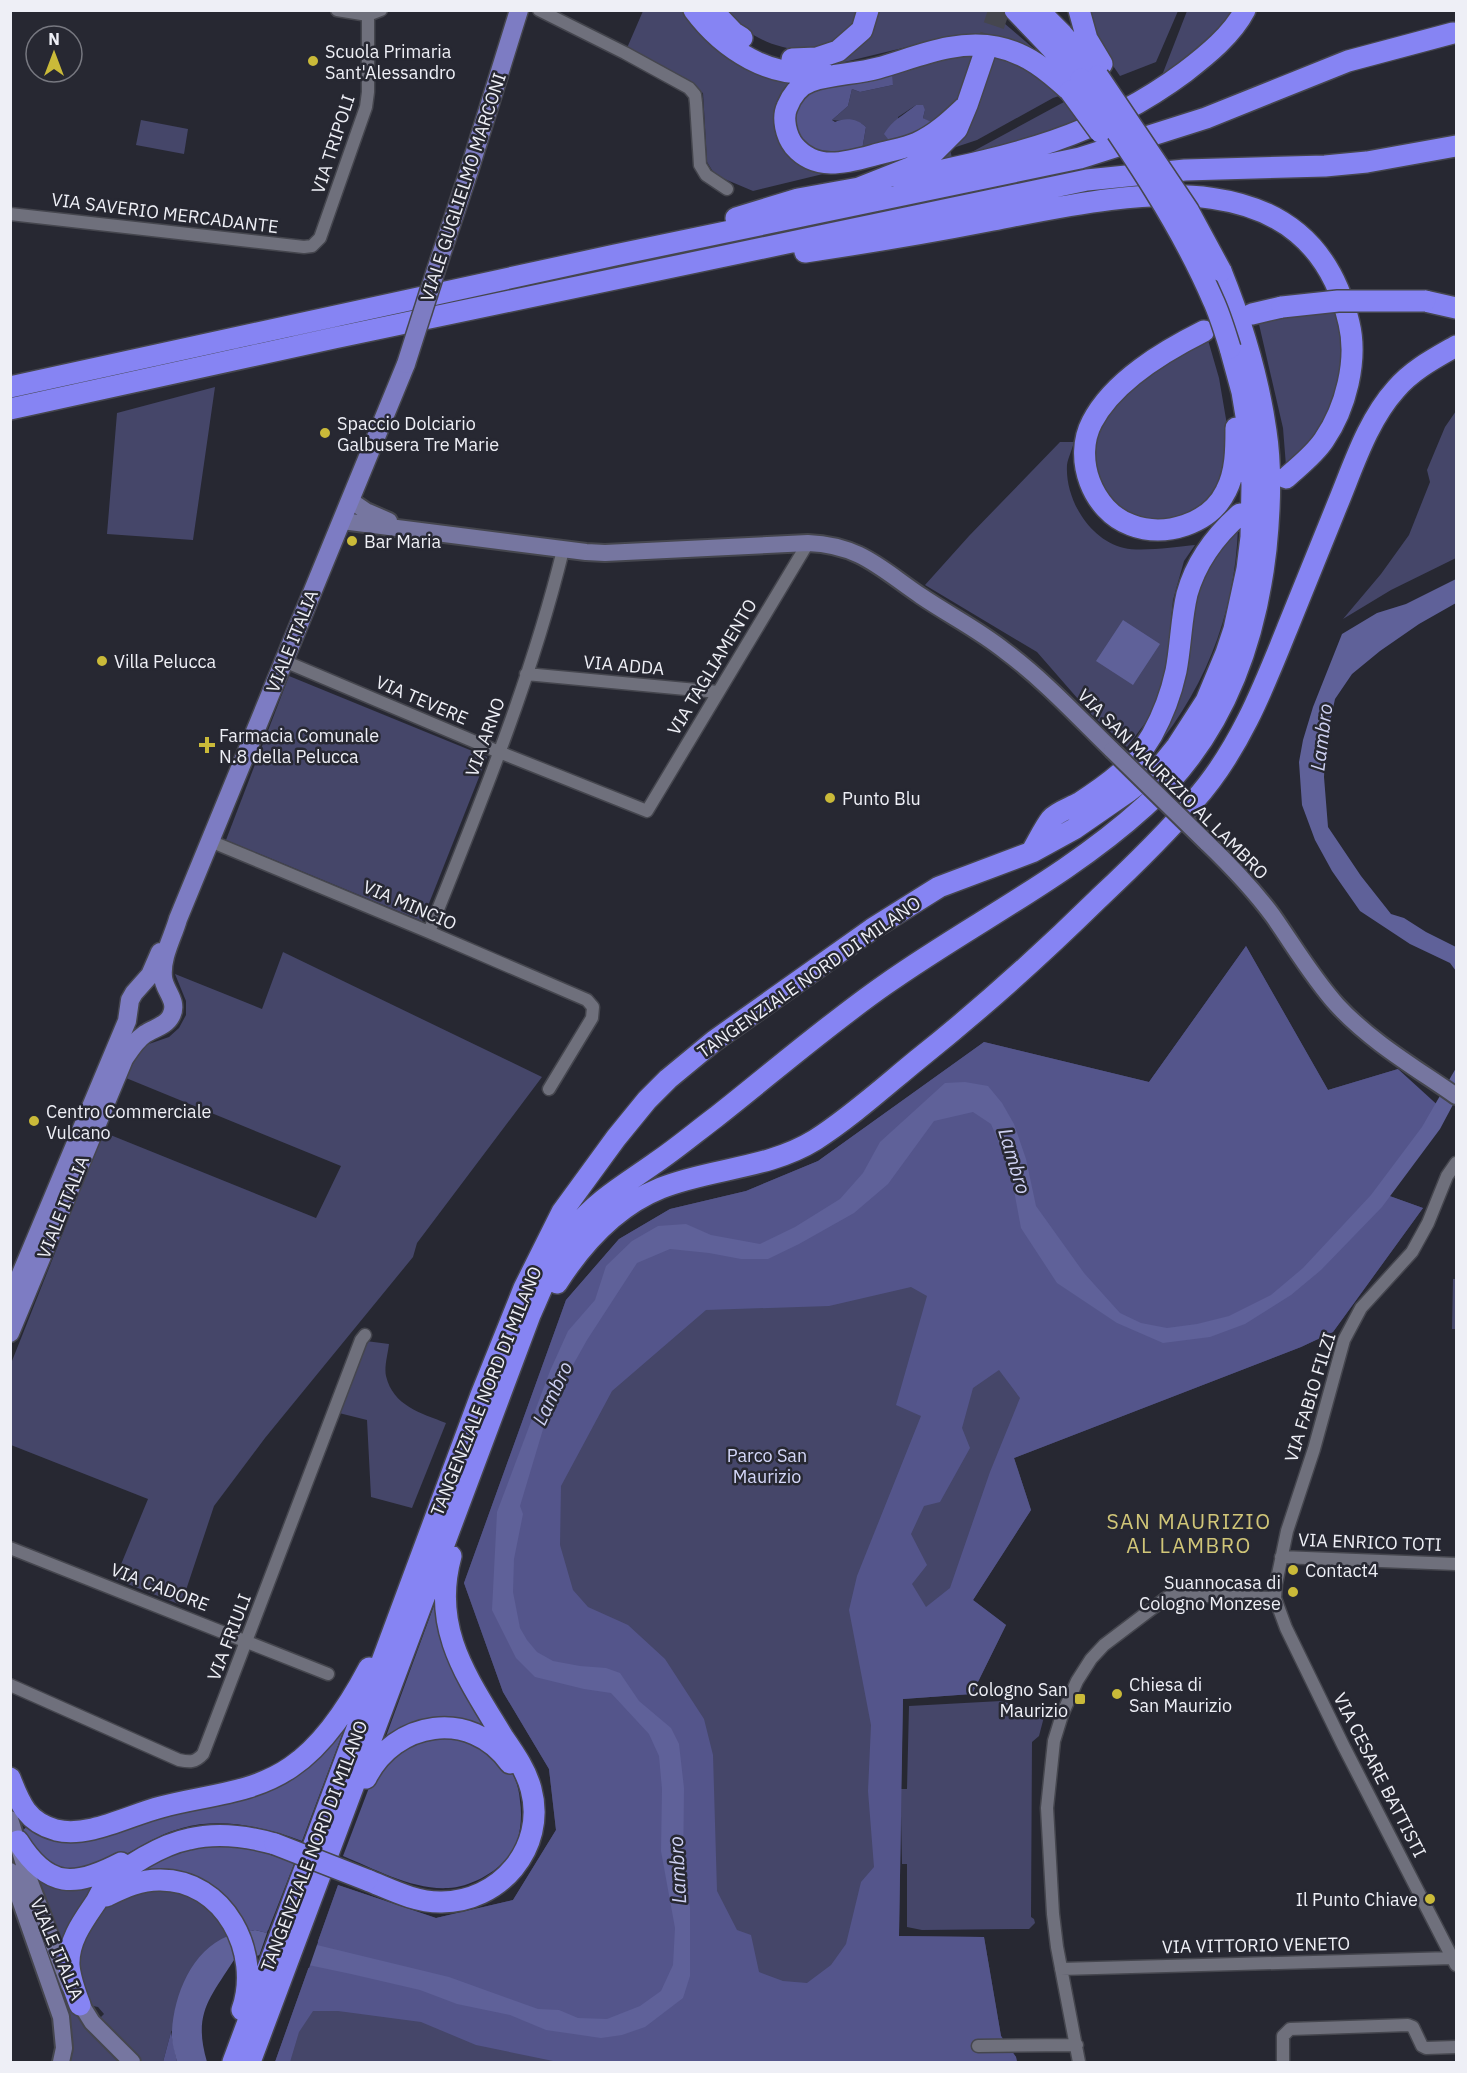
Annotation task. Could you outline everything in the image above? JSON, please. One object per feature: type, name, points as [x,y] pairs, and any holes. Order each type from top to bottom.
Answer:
[{"type":"highway","points":[[694,10],[705,25],[724,43],[746,57],[774,69],[794,73],[818,72],[872,60],[910,56],[967,44],[997,47],[1021,54],[1044,67],[1089,80],[1087,39],[1079,10]]},
{"type":"highway","points":[[712,10],[734,33],[751,44],[768,53],[790,59],[817,58],[838,51],[861,30],[868,10]]},
{"type":"highway","name":"TANGENZIALE NORD DI MILANO","points":[[299,1927],[393,1632],[481,1395],[524,1288],[562,1212],[647,1100],[697,1053],[872,929],[939,887],[1032,852],[1074,829],[1129,791],[1160,766],[1177,746],[1206,701],[1227,653],[1246,568],[1253,499],[1242,392],[1227,356],[1214,301],[1191,254],[1139,164],[1115,152],[1089,80],[1015,10]]},
{"type":"highway","name":"TANGENZIALE NORD DI MILANO","points":[[299,1927],[542,1288],[561,1250],[583,1218],[885,985],[1040,885],[1123,826],[1174,776],[1206,732],[1234,682],[1255,617],[1263,573],[1269,502],[1269,463],[1259,391],[1236,309],[1221,271],[1188,210],[1089,80],[1062,33],[1038,10]]},
{"type":"highway","points":[[615,255],[798,199],[1004,157],[1050,144],[1089,128],[1154,95],[1223,40],[1245,10]]},
{"type":"highway","points":[[10,387],[615,255],[1080,158],[1206,118],[1348,61],[1453,33]]},
{"type":"highway","points":[[859,188],[912,167],[933,153],[957,129],[984,55]]},
{"type":"highway","points":[[910,56],[877,68],[809,81],[793,94],[785,110],[786,129],[792,143],[802,155],[817,162],[837,164],[916,144],[940,129],[967,105]]},
{"type":"highway","points":[[10,410],[1087,180],[1185,170],[1325,166],[1367,162],[1456,146]]},
{"type":"highway","points":[[611,280],[883,241],[1024,214],[1124,199],[1196,195],[1236,202],[1278,220],[1315,249],[1330,269],[1339,288],[1351,329],[1352,349],[1348,381],[1335,421],[1324,440],[1309,458],[1286,478]]},
{"type":"highway","points":[[1252,314],[1282,307],[1338,301],[1425,301],[1456,308]]},
{"type":"highway","points":[[1204,331],[1149,363],[1104,403],[1085,441],[1085,463],[1089,480],[1099,499],[1113,514],[1130,525],[1152,530],[1174,529],[1194,522],[1212,511],[1226,492],[1234,465],[1236,429],[1227,356]]},
{"type":"highway","points":[[18,1841],[27,1856],[46,1872],[59,1878],[82,1880],[98,1875],[152,1845],[186,1832],[203,1829],[242,1829],[368,1876],[423,1900],[438,1902],[468,1900],[494,1887],[504,1879],[519,1861],[530,1838],[533,1814],[531,1789],[522,1767],[462,1665],[453,1643],[444,1601],[445,1577],[450,1557],[497,1430],[506,1381],[530,1341],[556,1283],[589,1240],[629,1206],[660,1189],[791,1153],[815,1140],[840,1122],[947,1037],[1017,977],[1116,882],[1194,801],[1227,757],[1257,700],[1348,478],[1376,416],[1397,387],[1410,375],[1456,346]]},
{"type":"highway","points":[[1032,852],[1052,818],[1116,778],[1136,758],[1150,738],[1162,716],[1170,693],[1176,670],[1183,612],[1197,568],[1214,541],[1240,514]]},
{"type":"highway","points":[[10,1778],[23,1808],[32,1818],[44,1826],[73,1833],[164,1806],[254,1786],[292,1767],[336,1721],[355,1694],[379,1646],[393,1632]]},
{"type":"highway","points":[[251,2062],[299,1927],[366,1778],[383,1752],[395,1743],[416,1733],[437,1728],[453,1728],[483,1738],[505,1756],[523,1790],[526,1802],[525,1824],[523,1835],[513,1857],[492,1879],[467,1892],[437,1895],[368,1876]]},
{"type":"highway","points":[[80,2005],[71,1978],[69,1963],[71,1947],[81,1922],[104,1887],[138,1862],[172,1844],[188,1839],[204,1836],[240,1836],[277,1841]]},
{"type":"highway","points":[[97,1900],[130,1885],[143,1881],[160,1880],[176,1882],[196,1889],[213,1899],[225,1910],[241,1939],[248,1976],[243,2007],[223,2062]]},
{"type":"highway","name":"TANGENZIALE NORD DI MILANO","points":[[233,2062],[283,1969]]},
{"type":"main road","name":"VIALE GUGLIELMO MARCONI","points":[[406,364],[519,10]]},
{"type":"main road","name":"VIALE ITALIA","points":[[10,1333],[124,1059],[143,1035],[165,1023],[173,1010],[171,996],[163,975],[178,919],[406,364]]},
{"type":"main road","points":[[350,500],[372,514],[404,527]]},
{"type":"main road","points":[[342,521],[404,527]]},
{"type":"main road","name":"VIA SAN MAURIZIO AL LAMBRO","points":[[404,527],[563,550],[605,553],[808,543],[838,546],[861,555],[1004,649],[1034,673],[1243,878],[1303,962],[1338,1005],[1386,1048],[1456,1096]]},
{"type":"main road","name":"VIALE ITALIA","points":[[10,1300],[127,1021],[130,1000],[150,975],[169,932],[178,919]]},
{"type":"main road","points":[[140,987],[149,984],[159,985],[167,990]]},
{"type":"main road","points":[[130,1009],[137,1022],[151,1028],[158,1026]]},
{"type":"main road","name":"VIALE ITALIA","points":[[10,1819],[27,1874],[69,1985],[92,2022],[132,2062]]},
{"type":"main road","name":"VIALE ITALIA","points":[[10,1871],[61,2017],[64,2048],[61,2062]]},
{"type":"street","points":[[337,10],[368,15],[381,10]]},
{"type":"street","points":[[539,10],[626,52],[689,88],[696,103],[700,165],[706,175],[727,189]]},
{"type":"street","name":"VIA TRIPOLI","points":[[315,244],[320,238],[366,107],[368,15]]},
{"type":"street","name":"VIA SAVERIO MERCADANTE","points":[[10,214],[304,248],[315,244]]},
{"type":"street","name":"VIA TAGLIAMENTO","points":[[647,811],[808,543]]},
{"type":"street","name":"VIA ARNO","points":[[429,932],[499,752],[526,674],[563,550]]},
{"type":"street","name":"VIA TEVERE","points":[[284,662],[647,811]]},
{"type":"street","name":"VIA ADDA","points":[[526,674],[718,692]]},
{"type":"street","name":"VIA MINCIO","points":[[210,842],[429,932],[590,1002],[593,1008],[591,1021],[549,1089]]},
{"type":"street","name":"VIA FABIO FILZI","points":[[1275,1598],[1287,1532],[1314,1449],[1344,1340],[1361,1308],[1412,1252],[1428,1223],[1447,1176],[1456,1163]]},
{"type":"street","name":"VIA FRIULI","points":[[10,1685],[179,1760],[190,1762],[197,1760],[202,1754],[247,1641],[361,1340],[365,1335]]},
{"type":"street","name":"VIA CADORE","points":[[10,1548],[328,1674]]},
{"type":"street","name":"VIA ENRICO TOTI","points":[[1281,1557],[1456,1564]]},
{"type":"street","points":[[1079,2062],[1055,1931],[1047,1808],[1057,1729],[1077,1681],[1085,1666],[1104,1646],[1170,1595],[1275,1598]]},
{"type":"street","name":"VIA CESARE BATTISTI","points":[[1275,1598],[1286,1628],[1343,1745],[1455,1960]]},
{"type":"street","name":"VIA VITTORIO VENETO","points":[[1061,1969],[1455,1960]]},
{"type":"street","points":[[1283,2062],[1283,2036],[1290,2029],[1408,2025],[1413,2027],[1422,2046],[1426,2048],[1456,2047]]},
{"type":"street","points":[[978,2046],[1077,2045]]},
{"type":"green space","points":[[873,10],[990,11],[1040,54],[940,39],[828,66],[801,69],[747,53],[729,33],[755,51],[780,61],[811,64]]},
{"type":"green space","points":[[643,11],[683,11],[727,54],[788,82],[788,90],[823,174],[753,191],[715,175],[707,162],[703,93],[627,48]]},
{"type":"green space","points":[[726,11],[857,11],[850,26],[830,44],[802,49],[787,48],[759,38],[741,26]]},
{"type":"green space","points":[[1088,11],[1178,11],[1156,62],[1120,76],[1103,51]]},
{"type":"green space","points":[[1187,11],[1234,11],[1231,18],[1182,65],[1161,78]]},
{"type":"green space","points":[[981,49],[959,102],[929,130],[923,118],[925,110],[916,105],[898,117],[900,143],[862,150],[866,127],[854,121],[832,120],[848,106],[852,89],[860,92],[893,85],[887,68]]},
{"type":"green space","points":[[994,50],[1068,93],[1053,98],[977,140],[950,149],[952,158],[970,153],[1064,102],[1072,100],[1087,123],[926,171]]},
{"type":"green space","points":[[141,120],[188,129],[184,154],[136,145]]},
{"type":"green space","points":[[1342,308],[1342,389],[1318,437],[1286,466],[1283,428],[1258,320]]},
{"type":"green space","points":[[1208,340],[1219,378],[1229,445],[1221,488],[1196,513],[1163,522],[1140,519],[1119,509],[1092,472],[1093,429],[1102,413],[1155,364]]},
{"type":"green space","points":[[215,387],[193,540],[107,534],[117,413]]},
{"type":"green space","points":[[1456,411],[1456,558],[1391,590],[1343,619],[1381,574],[1409,535],[1430,482],[1427,470],[1445,427]]},
{"type":"green space","points":[[1060,442],[1074,442],[1067,465],[1070,492],[1082,517],[1100,537],[1124,548],[1139,550],[1195,545],[1184,561],[1173,600],[1166,673],[1152,714],[1127,747],[1092,715],[1037,652],[925,585]]},
{"type":"green space","points":[[1238,527],[1230,593],[1211,655],[1182,712],[1142,765],[1199,585],[1211,560]]},
{"type":"green space","points":[[289,676],[487,757],[422,921],[226,840]]},
{"type":"green space","name":"Parco San Maurizio","points":[[1246,946],[1328,1090],[1398,1069],[1384,1194],[1423,1208],[1333,1332],[1301,1347],[1014,1458],[1031,1510],[973,1600],[1006,1625],[972,1694],[903,1699],[901,1789],[907,1789],[909,1706],[1001,1701],[1045,1713],[1039,1736],[1032,1742],[1031,1917],[1035,1923],[1029,1929],[922,1930],[907,1927],[907,1864],[902,1864],[901,1816],[899,1936],[984,1937],[1001,2036],[1017,2062],[275,2062],[338,1885],[436,1918],[513,1900],[556,1830],[549,1769],[503,1692],[464,1583],[566,1300],[619,1239],[670,1209],[746,1191],[818,1161],[984,1042],[1149,1082]]},
{"type":"green space","points":[[283,952],[542,1077],[417,1243],[413,1257],[265,1438],[214,1506],[181,1605],[115,1579],[148,1499],[11,1445],[10,1366],[103,1132],[316,1218],[341,1166],[126,1078],[132,1062],[146,1045],[169,1037],[179,1028],[186,1015],[186,1001],[175,974],[262,1009]]},
{"type":"green space","points":[[1453,1279],[1456,1279],[1456,1329],[1452,1329]]},
{"type":"green space","points":[[366,1341],[389,1344],[386,1376],[395,1395],[418,1412],[446,1423],[412,1508],[371,1497],[367,1420],[339,1413]]},
{"type":"green space","points":[[10,1844],[62,1981],[126,2062],[66,2062],[64,2012],[11,1861]]},
{"type":"green space","points":[[36,1874],[97,1882],[64,1951]]},
{"type":"green space","points":[[139,1887],[194,1892],[231,1935],[171,2032],[163,2062],[142,2062],[100,2018],[104,2014],[98,2007],[88,2005],[78,1964],[83,1937],[106,1904]]},
{"type":"shaded area","points":[[887,68],[892,75],[893,85],[860,92],[852,89],[848,106],[832,120],[835,122],[852,120],[866,127],[862,150],[823,155],[798,140],[796,115],[808,92]]},
{"type":"shaded area","points":[[916,105],[923,105],[925,110],[923,118],[931,122],[931,126],[900,143],[888,139],[884,134],[887,129]]},
{"type":"shaded area","name":"Parco San Maurizio","points":[[1246,946],[1328,1090],[1398,1069],[1443,1110],[1384,1194],[1423,1208],[1333,1332],[1301,1347],[1014,1458],[1031,1510],[973,1600],[1006,1625],[972,1694],[903,1699],[899,1936],[984,1937],[1001,2036],[1017,2062],[558,2062],[476,2045],[421,2022],[338,2011],[313,2011],[299,2032],[290,2062],[275,2062],[338,1885],[436,1918],[513,1900],[556,1830],[549,1769],[503,1692],[464,1583],[566,1300],[619,1239],[670,1209],[746,1191],[818,1161],[984,1042],[1149,1082]],"holes":[[[911,1287],[927,1296],[896,1405],[921,1416],[857,1576],[849,1610],[871,1725],[868,1791],[874,1867],[861,1882],[846,1944],[831,1965],[807,1983],[783,1981],[759,1972],[751,1935],[737,1930],[717,1891],[713,1755],[704,1719],[665,1659],[628,1625],[588,1607],[573,1590],[560,1545],[561,1486],[612,1391],[706,1310],[829,1306]],[[999,1370],[1020,1398],[990,1472],[950,1588],[926,1607],[912,1584],[927,1565],[911,1534],[924,1506],[940,1502],[970,1448],[962,1428],[973,1388]]]},
{"type":"shaded area","points":[[436,1600],[496,1735],[404,1729],[385,1739]]},
{"type":"shaded area","points":[[348,1719],[302,1841],[243,1825],[212,1823],[197,1825],[157,1837],[111,1862],[82,1872],[52,1867],[45,1863],[33,1850],[23,1830],[29,1825],[146,1817],[209,1807]]},
{"type":"shaded area","points":[[458,1735],[499,1759],[508,1767],[515,1779],[521,1806],[520,1827],[517,1842],[506,1860],[488,1874],[468,1884],[458,1887],[434,1888],[394,1878],[343,1856],[375,1772],[415,1738]]},
{"type":"shaded area","points":[[216,1841],[296,1859],[267,1933],[255,1930],[247,1932],[230,1905],[132,1876],[152,1860]]},
{"type":"shaded area","points":[[171,2032],[177,2062],[163,2062]]},
{"type":"water","name":"Lambro","points":[[1456,579],[1456,603],[1419,624],[1380,651],[1352,674],[1335,699],[1326,740],[1324,777],[1328,827],[1361,876],[1391,914],[1404,918],[1456,947],[1456,971],[1450,963],[1410,944],[1360,911],[1332,871],[1315,840],[1302,805],[1299,762],[1313,707],[1342,634],[1377,613],[1406,604]]},
{"type":"water","points":[[1123,620],[1160,644],[1133,685],[1096,661]]},
{"type":"water","name":"Lambro","points":[[1456,1068],[1456,1099],[1440,1129],[1382,1207],[1321,1270],[1291,1295],[1245,1324],[1210,1337],[1163,1343],[1117,1323],[1057,1283],[1021,1228],[1010,1169],[991,1124],[973,1112],[934,1121],[888,1184],[854,1213],[768,1259],[741,1259],[670,1249],[637,1263],[587,1340],[550,1406],[520,1506],[523,1514],[514,1559],[513,1592],[520,1628],[537,1652],[553,1661],[606,1668],[620,1673],[639,1701],[671,1728],[679,1744],[684,1788],[683,1873],[690,1907],[690,1976],[683,1998],[645,2027],[622,2035],[601,2038],[546,2030],[510,2015],[457,2004],[420,1990],[261,1955],[234,1960],[211,1997],[203,2019],[202,2031],[207,2062],[177,2062],[172,2031],[177,2003],[187,1975],[204,1952],[215,1943],[231,1935],[255,1930],[449,1977],[538,2009],[559,2010],[578,2018],[607,2019],[640,2006],[661,1991],[673,1965],[675,1928],[661,1851],[662,1789],[659,1756],[649,1734],[611,1693],[535,1677],[516,1658],[492,1610],[497,1512],[550,1371],[568,1331],[595,1300],[606,1266],[632,1241],[658,1226],[686,1224],[711,1235],[760,1244],[795,1227],[840,1199],[863,1173],[880,1142],[945,1083],[965,1082],[988,1086],[1002,1103],[1014,1124],[1026,1159],[1036,1206],[1084,1273],[1120,1313],[1141,1323],[1167,1328],[1197,1324],[1229,1316],[1271,1295],[1303,1268],[1371,1195],[1422,1127]]},
{"type":"pier","points":[[268,1930],[318,1942],[309,1968],[258,1959]]},
{"type":"tunnel","points":[[984,55],[999,10]]},
{"type":"place","name":"Scuola Primaria Sant'Alessandro","points":[[313,61]]},
{"type":"place","name":"Spaccio Dolciario Galbusera Tre Marie","points":[[325,433]]},
{"type":"place","name":"Bar Maria","points":[[352,541]]},
{"type":"place","name":"Villa Pelucca","points":[[102,661]]},
{"type":"place","name":"Farmacia Comunale N.8 della Pelucca","points":[[207,745]]},
{"type":"place","name":"Punto Blu","points":[[830,798]]},
{"type":"place","name":"Centro Commerciale Vulcano","points":[[34,1121]]},
{"type":"place","name":"Contact4","points":[[1293,1570]]},
{"type":"place","name":"Suannocasa di Cologno Monzese","points":[[1293,1592]]},
{"type":"place","name":"Chiesa di San Maurizio","points":[[1117,1694]]},
{"type":"place","name":"Cologno San Maurizio","points":[[1080,1699]]},
{"type":"place","name":"Il Punto Chiave","points":[[1430,1899]]},
{"type":"district","name":"SAN MAURIZIO AL LAMBRO","points":[[1189,1533]]}]
